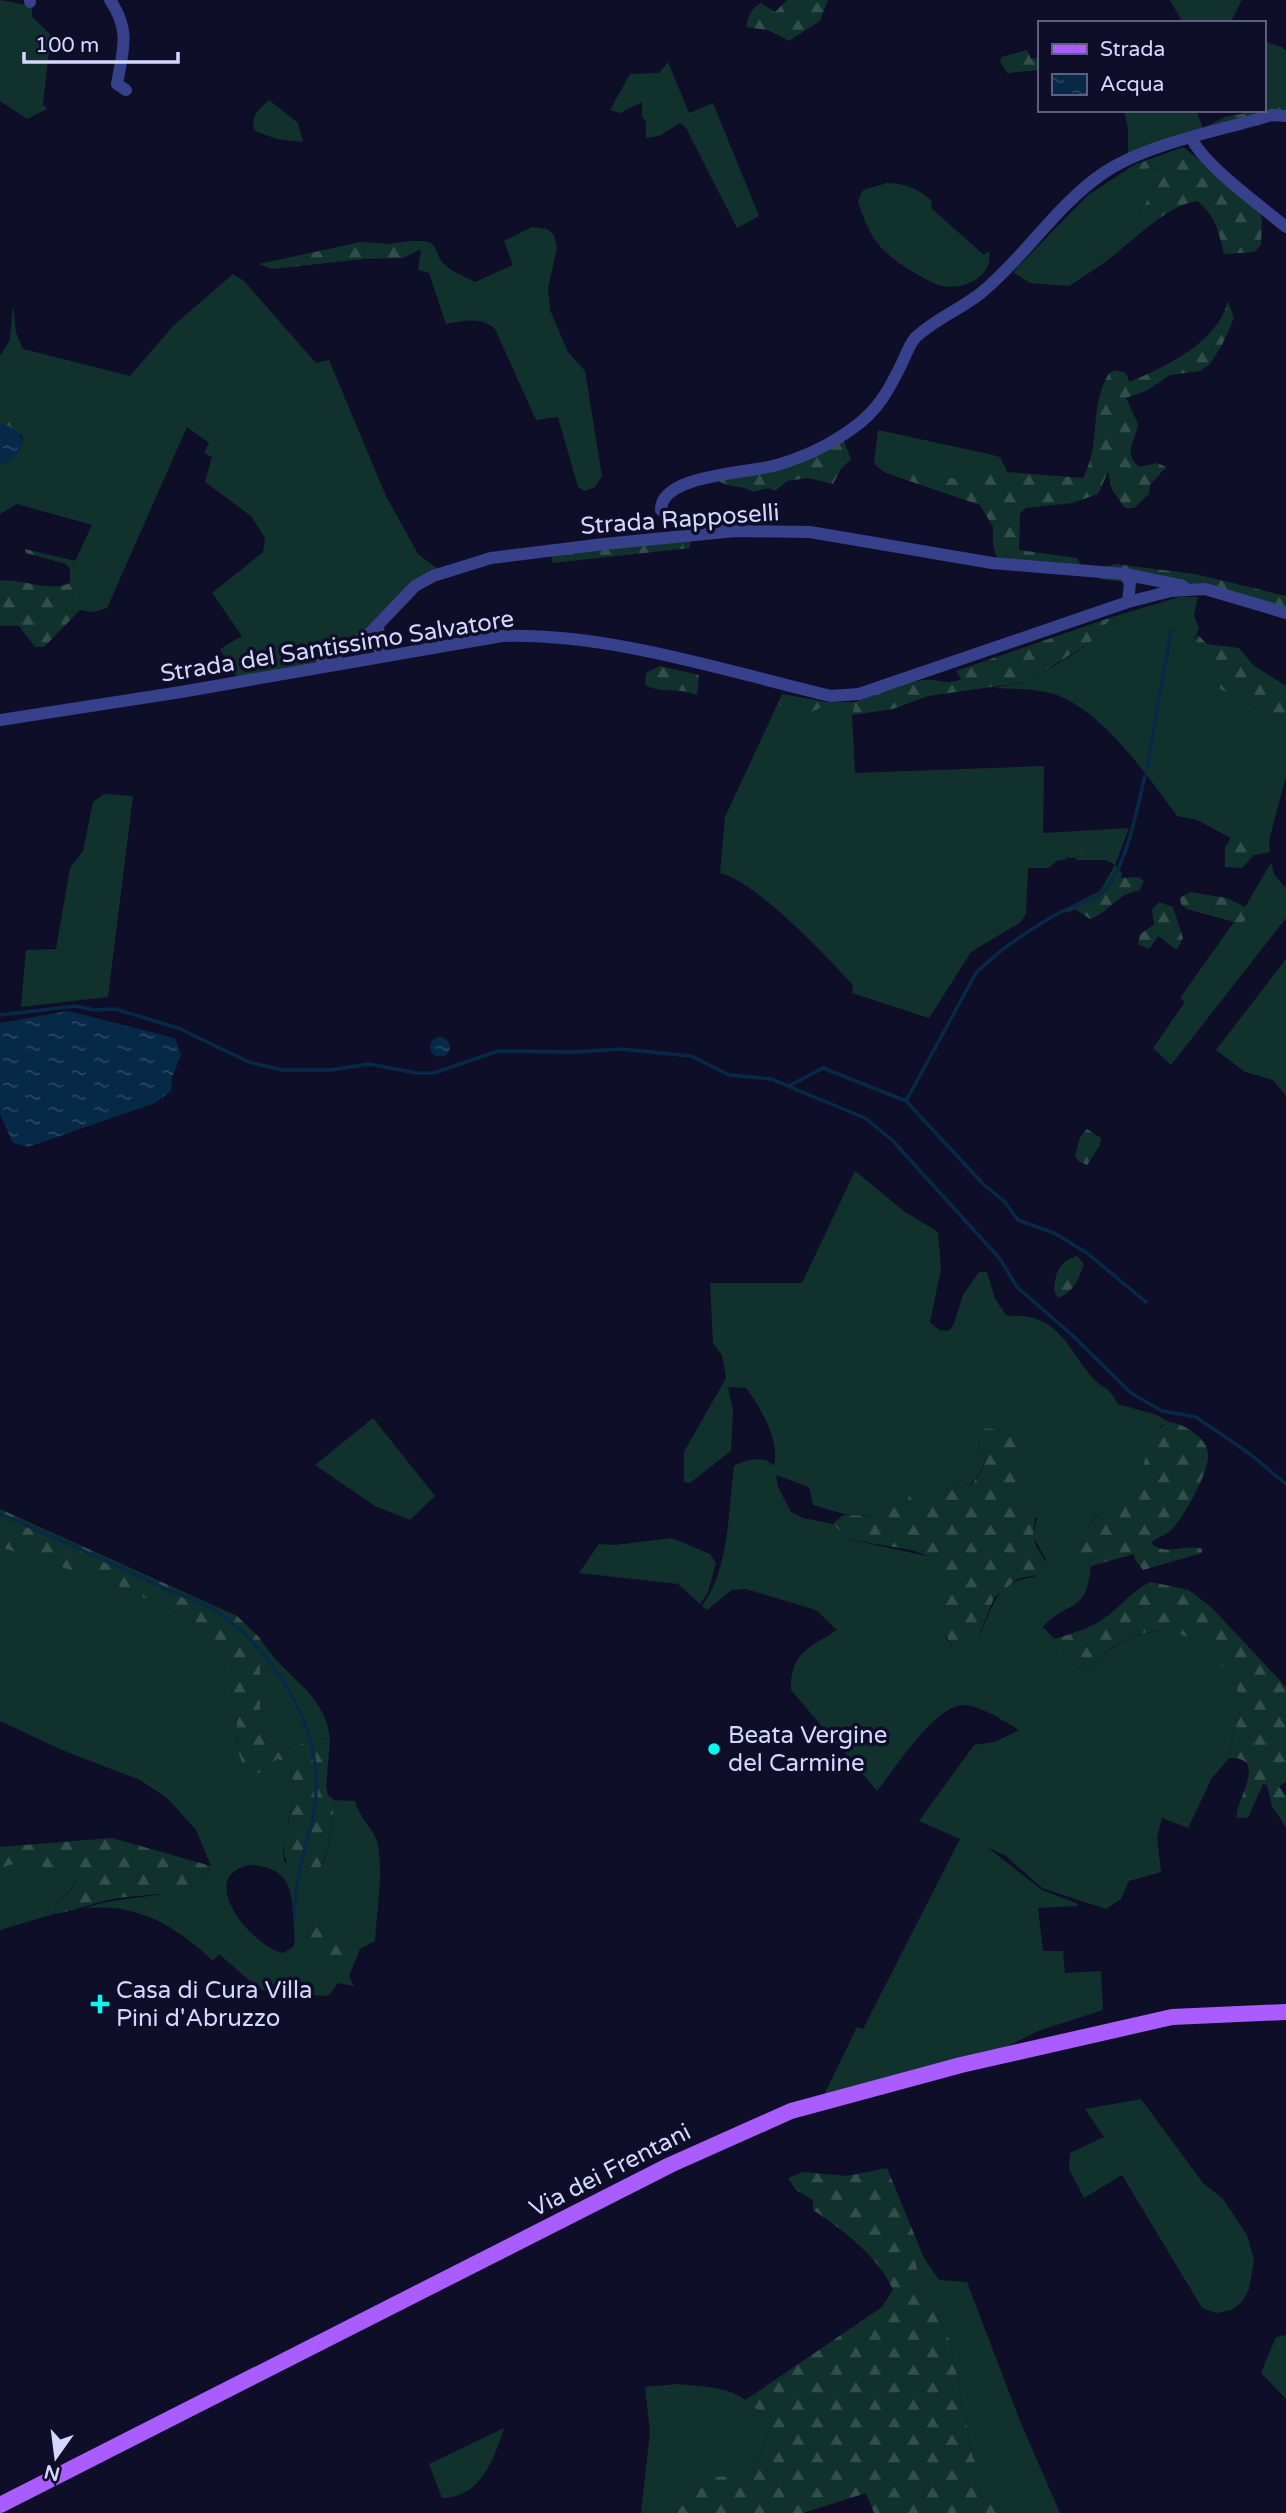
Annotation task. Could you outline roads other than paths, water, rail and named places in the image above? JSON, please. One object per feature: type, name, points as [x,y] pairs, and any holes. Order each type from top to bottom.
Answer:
[{"type":"main road","name":"Via dei Frentani","points":[[0,2505],[658,2171],[772,2117],[961,2065],[1147,2022],[1205,2014],[1286,2011]]},
{"type":"street","points":[[110,0],[123,21],[125,41],[117,84],[126,89]]},
{"type":"street","points":[[735,531],[718,525],[673,518],[661,510],[661,504],[670,492],[699,479],[773,467],[808,455],[852,429],[886,396],[914,339],[981,292],[1038,239],[1081,191],[1126,161],[1272,115],[1286,116]]},
{"type":"street","points":[[1192,139],[1225,174],[1286,227]]},
{"type":"street","name":"Strada Rapposelli","points":[[313,668],[355,644],[378,625],[415,586],[460,566],[519,554],[735,531],[810,532],[992,563],[1125,574],[1191,588]]},
{"type":"street","points":[[1125,574],[1130,583],[1128,601]]},
{"type":"street","name":"Strada del Santissimo Salvatore","points":[[0,720],[502,636],[540,635],[607,644],[831,696],[859,694],[1128,601],[1191,588],[1205,589],[1286,613]]},
{"type":"street","points":[[378,625],[380,657]]},
{"type":"water","points":[[0,423],[17,432],[22,443],[16,455],[0,466]]},
{"type":"water","points":[[68,1011],[175,1038],[181,1055],[172,1077],[171,1091],[155,1103],[28,1147],[13,1143],[0,1114],[0,1023]]},
{"type":"water","points":[[440,1037],[447,1040],[450,1047],[447,1054],[440,1057],[433,1054],[430,1047],[433,1040]]},
{"type":"waterway","points":[[1147,767],[1171,630]]},
{"type":"waterway","points":[[906,1101],[976,973],[1026,933],[1059,913],[1103,892],[1119,868],[1125,853],[1145,776]]},
{"type":"waterway","points":[[0,1015],[76,1006],[94,1010],[115,1009],[178,1028],[249,1062],[282,1070],[331,1070],[369,1064],[417,1073],[434,1073],[498,1051],[576,1052],[620,1049],[691,1056],[729,1075],[771,1079],[789,1086],[823,1068],[906,1101],[984,1185],[1004,1201],[1018,1220],[1054,1233],[1087,1253],[1146,1302]]},
{"type":"waterway","points":[[790,1087],[865,1118],[892,1140],[1000,1259],[1017,1287],[1072,1335],[1131,1393],[1162,1411],[1196,1417],[1250,1454],[1286,1484]]},
{"type":"waterway","points":[[0,1514],[212,1609],[243,1633],[274,1668],[298,1708],[307,1730],[316,1775],[314,1812],[297,1883],[295,1920]]},
{"type":"place","name":"Beata Vergine del Carmine","points":[[714,1749]]},
{"type":"place","name":"Casa di Cura Villa Pini d'Abruzzo","points":[[100,2004]]}]
